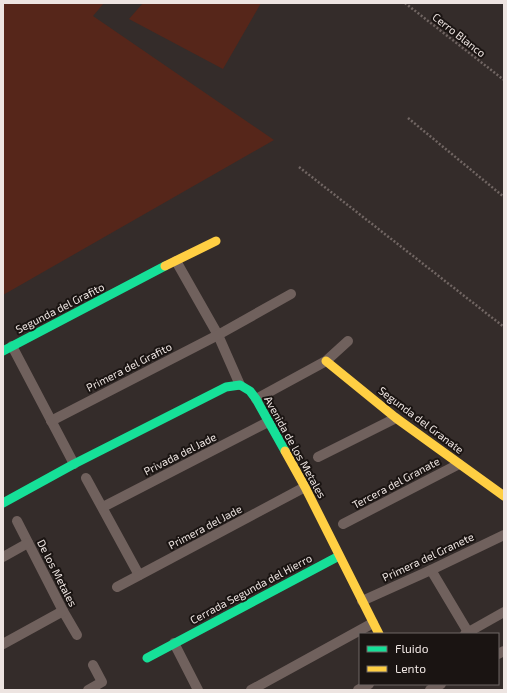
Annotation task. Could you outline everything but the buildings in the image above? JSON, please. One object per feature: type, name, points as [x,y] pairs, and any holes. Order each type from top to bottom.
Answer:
[{"type":"street","name":"Segunda del Grafito","points":[[74,464],[51,421],[7,349],[216,241]]},
{"type":"street","points":[[3,503],[74,464],[226,387],[240,385],[218,335],[176,261]]},
{"type":"street","name":"Primera del Grafito","points":[[51,421],[218,335],[291,294]]},
{"type":"street","points":[[256,399],[326,361],[348,341]]},
{"type":"street","name":"Segunda del Granate","points":[[326,361],[396,418],[504,496]]},
{"type":"street","name":"Avenida de los Metales","points":[[240,385],[250,391],[256,399],[305,487],[378,633]]},
{"type":"street","points":[[318,457],[396,418]]},
{"type":"street","name":"Privada del Jade","points":[[103,507],[268,422]]},
{"type":"street","name":"Tercera del Granate","points":[[343,524],[459,464]]},
{"type":"street","points":[[86,478],[139,575]]},
{"type":"street","name":"Primera del Jade","points":[[117,587],[305,487]]},
{"type":"street","name":"De los Metales","points":[[17,521],[63,611],[77,635]]},
{"type":"street","name":"Primera del Granete","points":[[362,601],[504,535]]},
{"type":"street","points":[[3,557],[28,543]]},
{"type":"street","name":"Cerrada Segunda del Hierro","points":[[147,658],[339,556]]},
{"type":"street","points":[[431,570],[466,633],[504,612]]},
{"type":"street","points":[[3,644],[63,611]]},
{"type":"street","points":[[251,690],[373,623]]},
{"type":"street","points":[[174,643],[198,690]]},
{"type":"street","points":[[88,690],[102,682],[93,666]]},
{"type":"street","points":[[358,690],[367,685]]},
{"type":"street","points":[[430,690],[439,685]]},
{"type":"path","name":"Cerro Blanco","points":[[405,3],[504,80]]},
{"type":"path","points":[[408,118],[504,197]]},
{"type":"path","points":[[299,167],[504,327]]},
{"type":"shaded area","points":[[3,3],[104,3],[93,16],[274,140],[3,295]]},
{"type":"shaded area","points":[[143,3],[261,3],[223,69],[129,19]]},
{"type":"traffic: fast","points":[[3,351],[165,266]]},
{"type":"traffic: fast","points":[[3,503],[74,464],[226,387],[240,385],[250,391],[285,451]]},
{"type":"traffic: fast","points":[[147,658],[339,556]]},
{"type":"traffic: slow","points":[[165,266],[216,241]]},
{"type":"traffic: slow","points":[[326,361],[396,418],[504,496]]},
{"type":"traffic: slow","points":[[285,451],[305,487],[378,633]]}]
